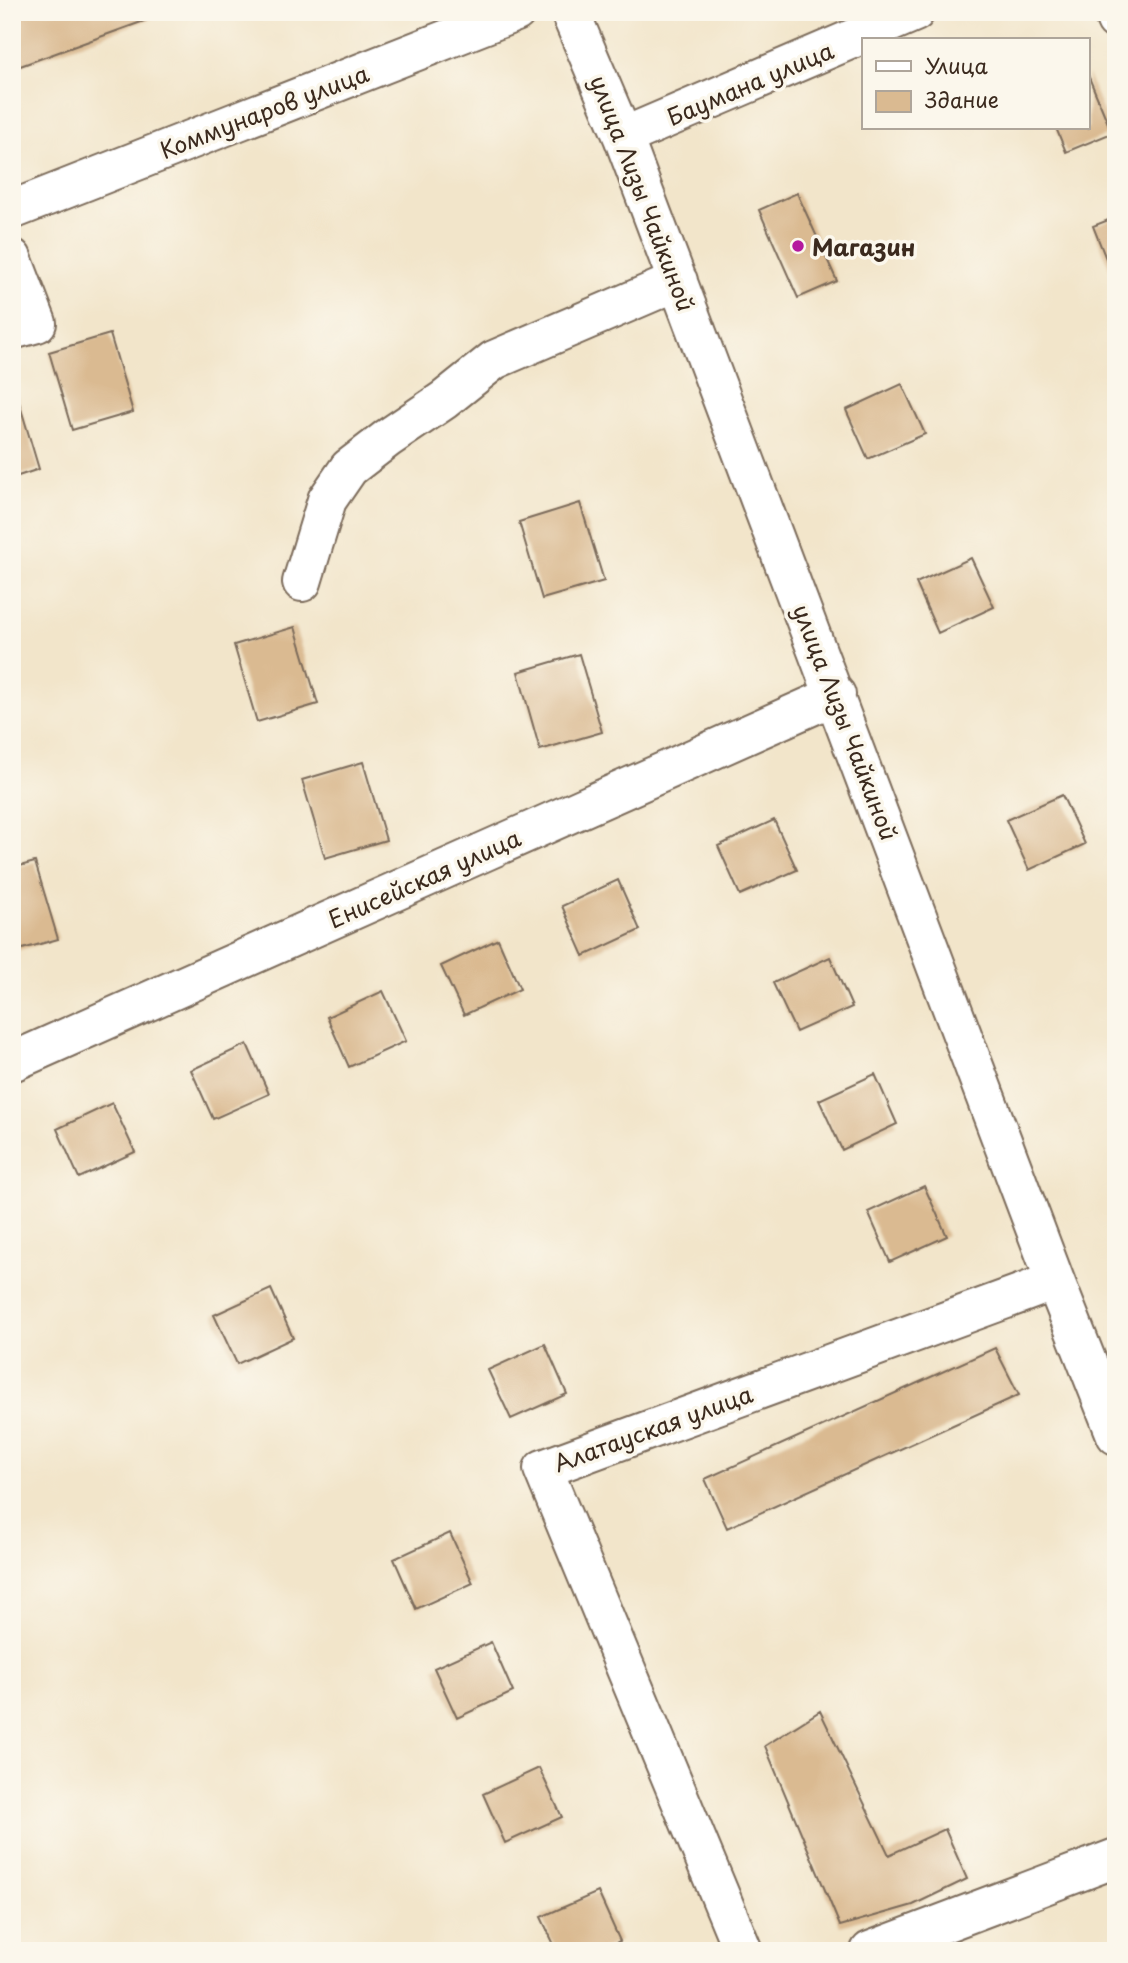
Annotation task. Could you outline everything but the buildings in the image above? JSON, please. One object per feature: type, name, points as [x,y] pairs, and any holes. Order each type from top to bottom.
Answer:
[{"type":"street","name":"Коммунаров улица","points":[[12,210],[516,12]]},
{"type":"street","name":"улица Лизы Чайкиной","points":[[570,12],[623,137],[836,695],[1055,1281],[1116,1435]]},
{"type":"street","name":"Баумана улица","points":[[623,137],[915,12]]},
{"type":"street","points":[[1113,12],[1116,20]]},
{"type":"street","points":[[12,258],[37,323],[12,330]]},
{"type":"street","points":[[302,582],[327,500],[349,468],[387,438],[444,400],[494,360],[678,281]]},
{"type":"street","name":"Енисейская улица","points":[[12,1062],[836,695]]},
{"type":"street","name":"Алатауская улица","points":[[743,1951],[543,1469],[1055,1281]]},
{"type":"street","points":[[870,1951],[1116,1858]]},
{"type":"place","name":"Магазин","points":[[798,246]]}]
